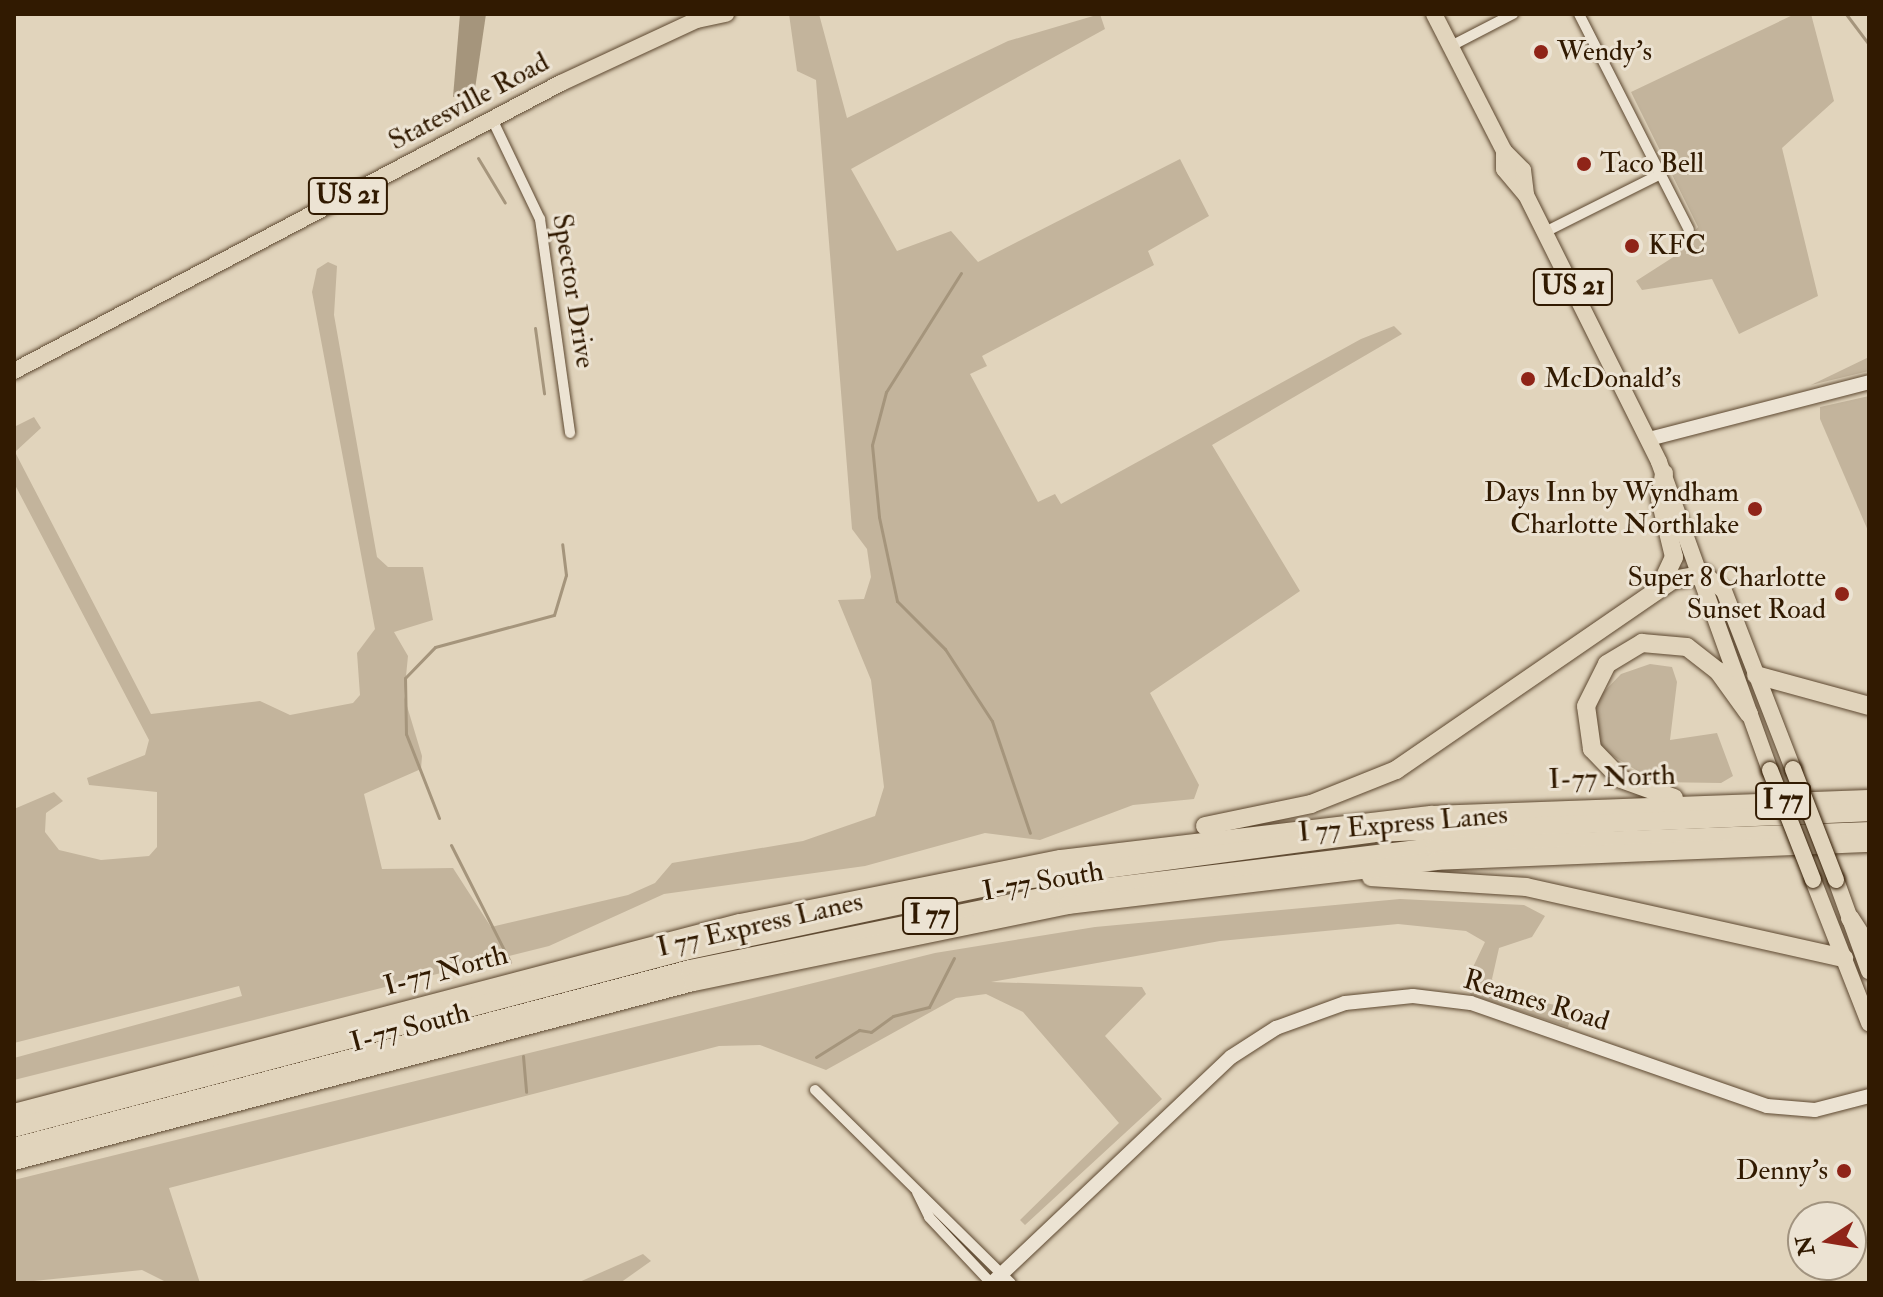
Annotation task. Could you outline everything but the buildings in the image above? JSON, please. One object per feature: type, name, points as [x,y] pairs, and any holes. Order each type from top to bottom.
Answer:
[{"type":"highway","points":[[1659,589],[1674,557],[1660,499],[1664,473]]},
{"type":"highway","points":[[1072,858],[1089,845],[1291,810],[1379,778],[1659,589],[1705,574]]},
{"type":"highway","points":[[1697,803],[1628,783],[1597,757],[1585,713],[1597,676],[1634,646],[1679,644],[1709,662],[1749,714]]},
{"type":"highway","points":[[1756,675],[1869,706]]},
{"type":"highway","name":"I-77 North","points":[[14,1113],[893,890],[1072,858],[1373,819],[1697,803],[1869,799]]},
{"type":"highway","name":"I 77 Express Lanes","points":[[14,1128],[743,937],[1023,880],[1433,828],[1869,812]]},
{"type":"highway","name":"I 77 Express Lanes","points":[[14,1147],[690,969],[1066,892],[1435,847],[1869,831]]},
{"type":"highway","name":"I-77 South","points":[[14,1161],[802,957],[1068,905],[1281,876],[1538,854],[1869,843]]},
{"type":"highway","points":[[1281,876],[1497,883],[1844,958]]},
{"type":"highway","points":[[1850,918],[1869,947]]},
{"type":"main road","name":"Statesville Road","points":[[14,371],[492,119],[700,17],[726,14]]},
{"type":"main road","name":"US 21","points":[[1434,14],[1504,151],[1523,170],[1526,195],[1664,473],[1705,574],[1706,598],[1749,714],[1844,958]]},
{"type":"main road","points":[[1649,439],[1869,382]]},
{"type":"main road","name":"US 21","points":[[1705,574],[1724,591],[1850,918]]},
{"type":"main road","points":[[1850,918],[1869,971]]},
{"type":"main road","points":[[1844,958],[1869,1023]]},
{"type":"main road","name":"Reames Road","points":[[999,1280],[1231,1057],[1285,1024],[1345,1003],[1413,996],[1471,1003],[1767,1106],[1815,1110],[1869,1096]]},
{"type":"street","points":[[1451,46],[1513,14]]},
{"type":"street","points":[[1579,14],[1689,230]]},
{"type":"street","name":"Spector Drive","points":[[492,119],[540,219],[570,433]]},
{"type":"street","points":[[1545,232],[1661,174]]},
{"type":"street","points":[[815,1090],[915,1187],[999,1280]]},
{"type":"shaded area","points":[[460,14],[486,14],[475,89],[453,97]]},
{"type":"shaded area","points":[[789,14],[819,14],[847,118],[1008,41],[1100,14],[1105,29],[851,169],[897,251],[951,231],[978,262],[1180,159],[1209,216],[1148,251],[1154,265],[982,356],[987,366],[970,374],[1038,502],[1055,494],[1061,504],[1361,339],[1394,326],[1402,334],[1212,445],[1300,591],[1150,693],[1199,785],[1194,799],[1133,805],[1040,840],[985,833],[865,866],[664,894],[549,946],[14,1080],[14,1058],[242,996],[239,986],[14,1043],[14,809],[54,792],[63,801],[46,813],[45,832],[59,850],[101,860],[149,856],[157,847],[157,792],[89,785],[87,778],[145,755],[149,740],[14,483],[14,427],[34,417],[41,428],[15,452],[151,714],[260,701],[290,715],[353,703],[360,695],[357,653],[375,629],[312,292],[317,269],[328,262],[337,266],[334,315],[377,557],[388,567],[423,567],[433,620],[394,632],[408,656],[404,696],[422,756],[421,769],[364,794],[382,869],[453,868],[491,927],[628,895],[655,883],[672,863],[803,841],[875,816],[884,787],[871,680],[838,600],[864,599],[871,577],[867,549],[852,529],[816,80],[797,71]]},
{"type":"shaded area","points":[[1795,14],[1811,14],[1834,101],[1782,148],[1818,296],[1739,334],[1712,279],[1642,290],[1636,281],[1675,256],[1698,227],[1631,92]]},
{"type":"shaded area","points":[[1869,357],[1869,371],[1811,385]]},
{"type":"shaded area","points":[[1869,396],[1869,533],[1820,419],[1820,407]]},
{"type":"shaded area","points":[[1650,664],[1672,667],[1677,682],[1670,740],[1717,733],[1733,776],[1721,783],[1656,782],[1603,750],[1593,720],[1599,697],[1621,674]]},
{"type":"shaded area","points":[[1400,899],[1524,905],[1545,916],[1532,937],[1499,948],[1492,979],[1498,992],[1573,1009],[1568,1027],[1471,995],[1464,986],[1485,942],[1466,931],[1398,924],[1220,941],[991,982],[1142,987],[1146,994],[1105,1036],[1162,1099],[1025,1225],[1020,1220],[1119,1123],[1023,1012],[986,994],[956,998],[826,1070],[760,1045],[719,1046],[169,1188],[200,1283],[168,1283],[142,1270],[14,1283],[14,1180],[935,953],[1095,927]]},
{"type":"shaded area","points":[[643,1254],[651,1261],[620,1283],[577,1283]]},
{"type":"waterway","points":[[1846,14],[1869,44]]},
{"type":"waterway","points":[[478,158],[505,203]]},
{"type":"waterway","points":[[961,273],[886,392],[872,445],[879,517],[897,601],[945,649],[992,721],[1030,833]]},
{"type":"waterway","points":[[535,328],[544,393]]},
{"type":"waterway","points":[[439,818],[406,734],[405,678],[435,647],[554,615],[566,575],[562,544]]},
{"type":"waterway","points":[[451,845],[510,962]]},
{"type":"waterway","points":[[816,1057],[859,1030],[871,1032],[893,1016],[929,1007],[954,958]]},
{"type":"waterway","points":[[523,1056],[526,1092]]},
{"type":"place","name":"Wendy's","points":[[1541,52]]},
{"type":"place","name":"Taco Bell","points":[[1584,164]]},
{"type":"place","name":"KFC","points":[[1632,246]]},
{"type":"place","name":"McDonald's","points":[[1528,379]]},
{"type":"place","name":"Days Inn by Wyndham Charlotte Northlake","points":[[1755,509]]},
{"type":"place","name":"Super 8 Charlotte Sunset Road","points":[[1842,594]]},
{"type":"place","name":"Denny's","points":[[1844,1171]]}]
